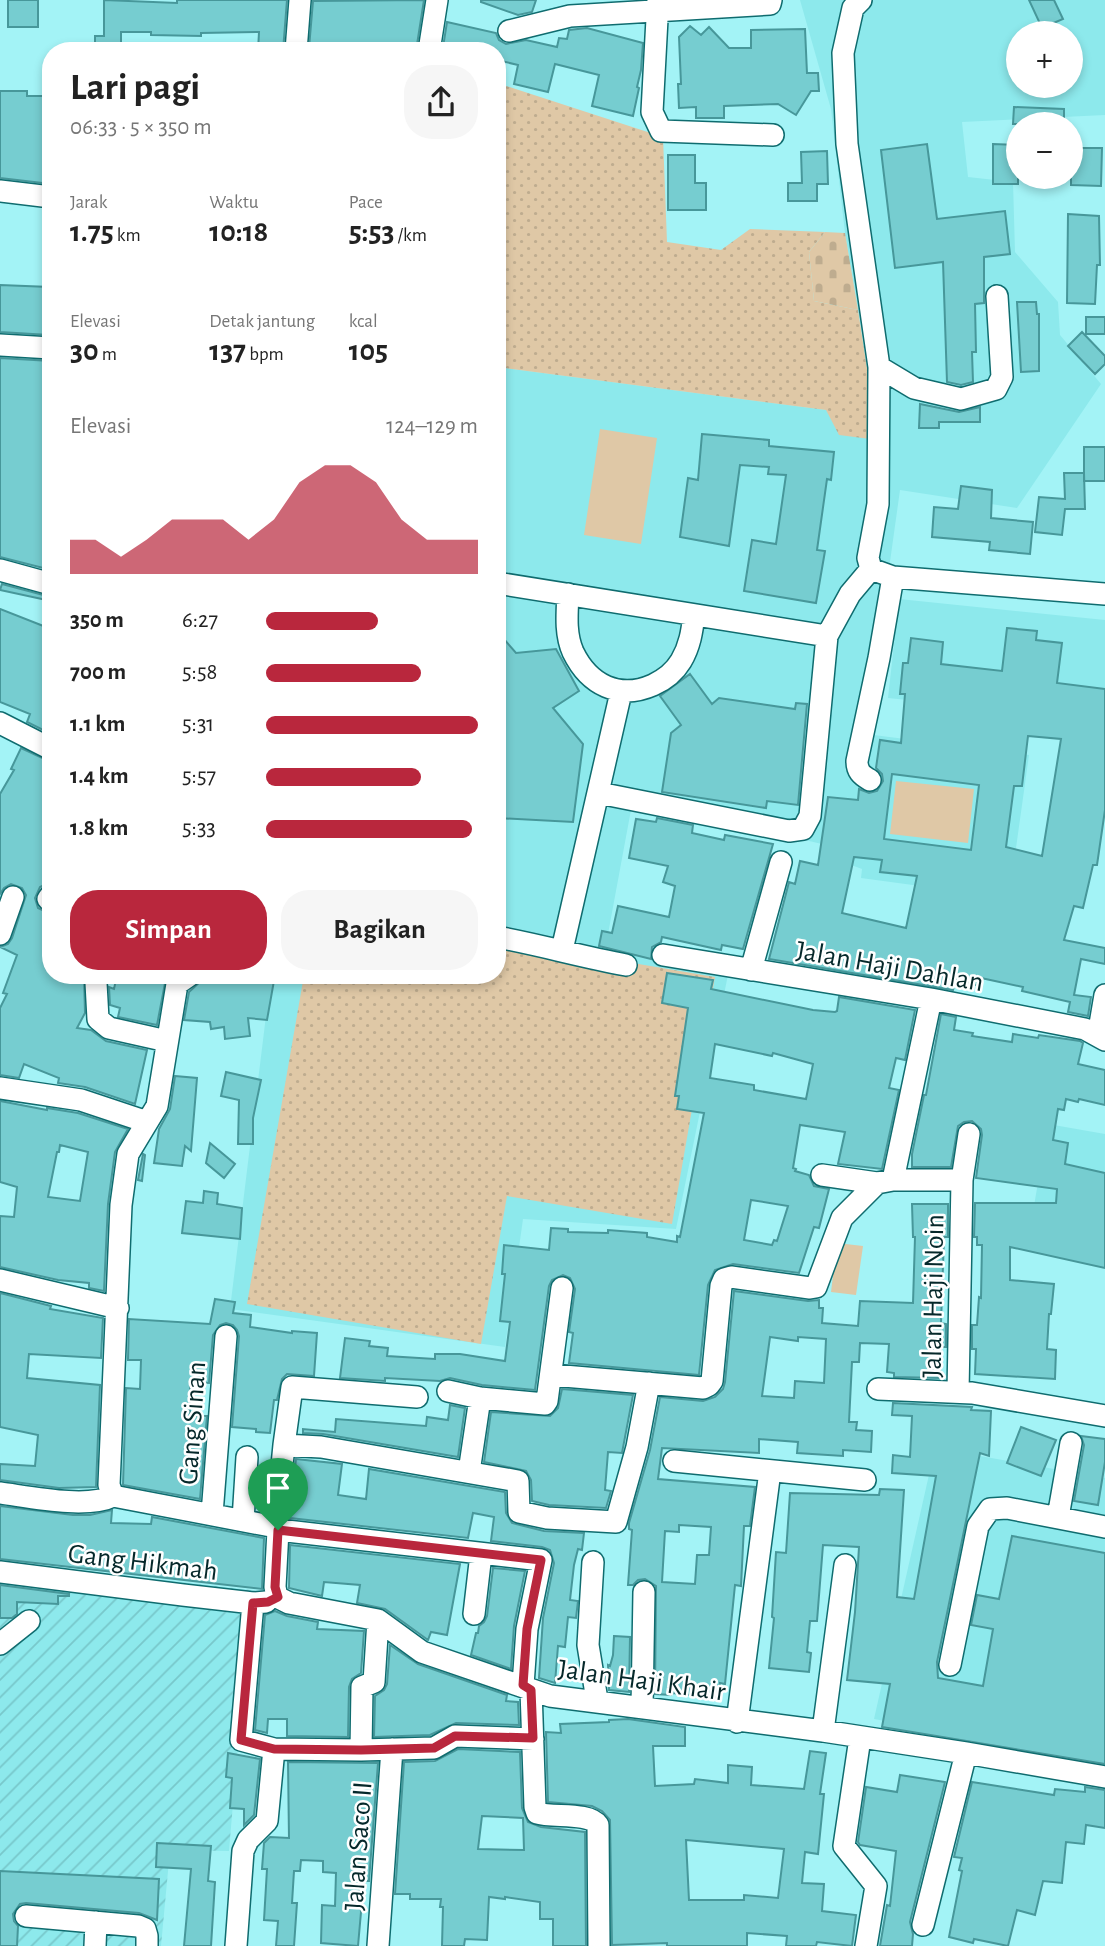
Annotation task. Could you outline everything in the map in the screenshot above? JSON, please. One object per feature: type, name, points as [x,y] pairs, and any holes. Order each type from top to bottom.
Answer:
[{"type":"street","points":[[297,42],[300,0]]},
{"type":"street","points":[[431,42],[438,0]]},
{"type":"street","points":[[509,31],[570,16],[658,6],[770,4],[771,0]]},
{"type":"street","points":[[861,0],[853,8],[843,53],[847,144],[879,367],[878,504],[868,558],[871,569]]},
{"type":"street","points":[[658,6],[652,112],[661,131],[773,135]]},
{"type":"street","points":[[0,191],[42,196]]},
{"type":"street","points":[[879,367],[914,388],[961,399],[996,390],[1002,377],[997,296]]},
{"type":"street","points":[[0,345],[42,347]]},
{"type":"street","points":[[871,569],[893,577],[1105,594]]},
{"type":"street","points":[[599,793],[789,831],[803,829],[810,816],[827,636],[850,594],[871,569]]},
{"type":"street","points":[[0,570],[42,582]]},
{"type":"street","points":[[870,780],[862,776],[857,768],[857,761],[893,577]]},
{"type":"street","points":[[506,584],[827,636]]},
{"type":"street","points":[[568,594],[567,634],[573,652],[587,673],[601,684],[621,692],[645,688],[663,680],[680,663],[690,643],[694,615]]},
{"type":"street","points":[[562,950],[621,692]]},
{"type":"street","points":[[3,732],[42,745]]},
{"type":"street","points":[[751,970],[781,862]]},
{"type":"street","points":[[0,934],[13,897]]},
{"type":"street","points":[[506,939],[626,965]]},
{"type":"street","name":"Jalan Haji Dahlan","points":[[663,955],[931,999],[1085,1029],[1102,1038]]},
{"type":"street","points":[[96,984],[98,1019],[109,1028],[167,1041]]},
{"type":"street","points":[[113,1496],[109,1485],[121,1205],[128,1154],[158,1106],[177,984]]},
{"type":"street","points":[[1102,1038],[1105,995]]},
{"type":"street","points":[[552,1374],[703,1388],[712,1381],[721,1286],[724,1279],[731,1277],[816,1287],[842,1218],[885,1181],[931,999]]},
{"type":"street","points":[[1,1090],[81,1100],[148,1122]]},
{"type":"street","name":"Jalan Haji Noin","points":[[969,1134],[962,1180],[958,1392],[1105,1416]]},
{"type":"street","name":"Jalan Haji Noin","points":[[822,1175],[885,1181],[962,1180]]},
{"type":"street","points":[[0,1280],[118,1308]]},
{"type":"street","points":[[448,1391],[480,1398],[545,1404],[552,1374],[562,1288]]},
{"type":"street","name":"Gang Sinan","points":[[212,1514],[226,1336]]},
{"type":"street","points":[[284,1445],[321,1447],[518,1480],[519,1512],[547,1518],[616,1522],[637,1447],[649,1383]]},
{"type":"street","points":[[278,1597],[275,1587],[277,1528],[292,1387],[417,1397]]},
{"type":"street","points":[[878,1389],[958,1392]]},
{"type":"street","points":[[469,1472],[480,1398]]},
{"type":"street","points":[[1058,1517],[1071,1443]]},
{"type":"street","points":[[243,1520],[247,1457]]},
{"type":"street","points":[[674,1461],[865,1480]]},
{"type":"street","points":[[737,1722],[770,1471]]},
{"type":"street","points":[[0,1493],[86,1503],[113,1496],[277,1528],[541,1560],[527,1629],[527,1687],[533,1738],[535,1807],[537,1813],[547,1816],[588,1818],[595,1820],[598,1825],[599,1946]]},
{"type":"street","points":[[950,1665],[978,1526],[990,1509],[1007,1508],[1105,1527]]},
{"type":"street","points":[[474,1615],[481,1554]]},
{"type":"street","points":[[593,1562],[588,1645],[597,1700]]},
{"type":"street","points":[[823,1731],[845,1565]]},
{"type":"street","name":"Gang Hikmah","points":[[0,1572],[253,1603],[268,1602],[278,1597]]},
{"type":"street","points":[[642,1707],[644,1592]]},
{"type":"street","name":"Jalan Haji Khair","points":[[278,1597],[289,1603],[378,1620],[422,1652],[550,1696],[823,1731],[1105,1777]]},
{"type":"street","points":[[253,1603],[241,1740],[274,1749],[361,1750],[434,1748],[455,1736],[533,1738]]},
{"type":"street","points":[[361,1750],[362,1687],[374,1682],[378,1620]]},
{"type":"street","points":[[0,1644],[29,1621]]},
{"type":"street","points":[[860,1738],[844,1846],[876,1886],[866,1946]]},
{"type":"street","points":[[236,1946],[243,1851],[248,1840],[267,1821],[274,1749]]},
{"type":"street","name":"Jalan Saco II","points":[[378,1946],[392,1749]]},
{"type":"street","points":[[923,1925],[966,1753]]},
{"type":"street","points":[[26,1916],[138,1926],[145,1929],[148,1936],[147,1946]]},
{"type":"street","points":[[95,1946],[96,1922]]},
{"type":"shaded area","points":[[800,0],[1105,0],[1105,115],[1083,116],[1083,112],[1006,112],[1006,120],[962,122],[968,177],[1006,181],[1006,189],[1013,189],[1015,252],[1058,302],[1060,335],[1101,384],[1017,508],[900,490],[866,734],[1029,755],[1009,898],[861,878],[862,869],[846,863],[847,850],[633,799],[608,934],[730,965],[676,1229],[523,1219],[505,1347],[230,1309],[270,984],[506,984],[506,368],[826,410],[872,391],[845,233],[831,109]]},
{"type":"shaded area","points":[[899,599],[1105,620],[1105,720],[888,698]]},
{"type":"shaded area","points":[[1048,1124],[1105,1134],[1105,1254],[1028,1241]]},
{"type":"shaded area","points":[[935,1448],[1105,1478],[1105,1761],[874,1719]]},
{"type":"shaded area","points":[[0,1562],[251,1590],[229,1851],[170,1850],[161,1946],[0,1946]]},
{"type":"green space","points":[[506,86],[663,137],[667,242],[721,250],[750,229],[825,232],[809,252],[814,301],[858,310],[878,440],[839,435],[826,410],[506,368]]},
{"type":"green space","points":[[825,232],[845,233],[858,310],[814,301],[809,252]]},
{"type":"green space","points":[[600,429],[657,438],[641,544],[584,535]]},
{"type":"green space","points":[[896,781],[974,789],[968,843],[890,834]]},
{"type":"green space","points":[[506,942],[715,977],[672,1224],[507,1196],[481,1344],[247,1304],[302,984],[506,984]]},
{"type":"green space","points":[[837,1243],[863,1246],[856,1295],[831,1292]]},
{"type":"building","points":[[8,0],[38,0],[38,27],[8,27]]},
{"type":"building","points":[[104,0],[177,3],[177,0],[287,0],[284,42],[258,42],[259,32],[201,33],[201,36],[121,32],[121,42],[95,42],[95,36],[104,36]]},
{"type":"building","points":[[424,0],[417,42],[310,42],[313,1]]},
{"type":"building","points":[[481,0],[536,0],[532,12],[518,15]]},
{"type":"building","points":[[1029,0],[1054,0],[1063,19],[1039,21]]},
{"type":"building","points":[[447,22],[496,33],[502,42],[444,42]]},
{"type":"building","points":[[690,26],[701,35],[709,27],[729,48],[751,48],[751,30],[805,29],[807,73],[818,73],[819,91],[811,91],[796,115],[778,104],[724,106],[724,118],[696,118],[696,107],[679,108],[679,37]]},
{"type":"building","points":[[587,28],[643,43],[639,88],[633,116],[592,106],[599,75],[555,64],[548,92],[514,84],[518,65],[506,62],[506,44],[526,40],[557,47],[559,38],[567,39],[569,30]]},
{"type":"building","points":[[0,91],[27,91],[27,96],[42,96],[42,183],[0,178]]},
{"type":"building","points":[[1014,107],[1064,109],[1064,112],[1014,112]]},
{"type":"building","points":[[927,144],[937,219],[1005,211],[1010,254],[984,257],[984,303],[975,304],[976,352],[972,352],[973,382],[961,385],[947,382],[943,262],[895,268],[881,150]]},
{"type":"building","points":[[993,144],[1006,145],[1006,184],[993,184]]},
{"type":"building","points":[[1083,148],[1102,148],[1101,186],[1083,185]]},
{"type":"building","points":[[827,151],[828,184],[817,184],[817,201],[788,201],[788,183],[802,183],[801,152]]},
{"type":"building","points":[[668,155],[695,155],[695,183],[706,183],[706,210],[668,210]]},
{"type":"building","points":[[1068,214],[1099,216],[1100,265],[1097,265],[1095,304],[1067,303]]},
{"type":"building","points":[[0,285],[42,287],[42,335],[0,332]]},
{"type":"building","points":[[1017,302],[1036,302],[1039,314],[1039,371],[1021,372]]},
{"type":"building","points":[[1086,317],[1105,317],[1105,334],[1086,334]]},
{"type":"building","points":[[1082,332],[1105,356],[1105,364],[1095,374],[1068,346]]},
{"type":"building","points":[[0,358],[42,360],[42,568],[0,557]]},
{"type":"building","points":[[920,404],[959,412],[980,407],[980,422],[939,422],[939,428],[919,428]]},
{"type":"building","points":[[702,434],[769,440],[769,446],[834,452],[831,480],[827,479],[817,550],[825,551],[816,603],[744,591],[752,540],[776,544],[786,475],[768,474],[769,467],[740,465],[729,546],[680,537],[688,478],[698,480]]},
{"type":"building","points":[[1084,447],[1105,447],[1105,481],[1084,481]]},
{"type":"building","points":[[1064,473],[1084,473],[1085,509],[1065,509],[1062,535],[1035,532],[1039,497],[1065,499]]},
{"type":"building","points":[[961,486],[992,490],[991,518],[1033,522],[1030,554],[989,550],[990,542],[932,537],[934,507],[958,509]]},
{"type":"building","points":[[2,584],[42,595],[42,599],[0,590]]},
{"type":"building","points":[[0,609],[42,625],[42,730],[27,722],[30,714],[0,702]]},
{"type":"building","points":[[1007,628],[1037,631],[1036,640],[1062,643],[1057,683],[1105,689],[1105,810],[1097,865],[1093,865],[1083,908],[1074,906],[1064,940],[1105,948],[1105,964],[1081,959],[1074,995],[1091,997],[1088,1016],[1068,1012],[1070,1002],[1022,991],[1023,987],[981,978],[980,986],[956,980],[953,990],[769,959],[789,882],[795,884],[800,861],[818,865],[828,797],[858,800],[859,789],[869,793],[877,791],[883,781],[882,774],[876,768],[880,740],[901,743],[905,694],[900,694],[903,663],[908,663],[911,638],[943,642],[941,664],[1002,671]],"holes":[[[1028,736],[1061,739],[1042,856],[1006,847],[1014,786],[1022,786]],[[892,774],[979,785],[971,850],[884,839]],[[854,857],[882,860],[880,872],[917,876],[906,928],[842,913]]]},
{"type":"building","points":[[506,641],[516,653],[556,649],[579,691],[553,708],[583,744],[573,822],[506,818]]},
{"type":"building","points":[[690,674],[712,704],[719,698],[795,709],[796,703],[807,704],[798,805],[767,801],[766,808],[662,792],[671,733],[681,725],[660,696]]},
{"type":"building","points":[[21,748],[42,758],[42,886],[35,898],[38,908],[42,910],[42,984],[84,984],[85,1013],[77,1028],[91,1030],[106,1041],[147,1050],[135,1104],[85,1087],[58,1083],[59,1078],[24,1064],[19,1078],[0,1075],[0,1008],[7,994],[3,993],[17,955],[0,947],[8,944],[12,938],[26,895],[22,888],[11,884],[0,894],[0,794],[14,770],[11,769]]},
{"type":"building","points":[[657,818],[693,825],[692,833],[724,840],[725,835],[773,844],[743,949],[722,945],[721,950],[662,937],[661,942],[652,947],[651,959],[599,946],[602,931],[612,933],[618,906],[669,917],[675,886],[663,882],[668,866],[629,858],[636,819],[656,822]]},
{"type":"building","points":[[667,973],[713,980],[711,989],[813,1010],[837,1011],[839,997],[915,1010],[905,1060],[896,1058],[889,1088],[899,1090],[882,1169],[838,1164],[845,1132],[800,1125],[793,1168],[809,1175],[814,1186],[829,1189],[819,1228],[814,1227],[799,1273],[733,1264],[715,1270],[708,1285],[699,1375],[569,1363],[573,1333],[569,1332],[575,1289],[570,1278],[563,1275],[552,1280],[549,1286],[535,1390],[482,1385],[450,1378],[440,1381],[385,1378],[385,1381],[340,1378],[345,1338],[370,1341],[369,1346],[388,1348],[387,1356],[435,1359],[435,1354],[460,1354],[505,1361],[510,1322],[500,1321],[505,1274],[502,1274],[504,1245],[549,1250],[551,1228],[568,1229],[568,1232],[608,1233],[608,1230],[647,1233],[647,1237],[677,1242],[704,1113],[677,1109],[679,1096],[675,1096],[688,1008],[662,1003]],"holes":[[[715,1044],[772,1056],[773,1053],[813,1064],[806,1099],[754,1090],[754,1085],[710,1078]],[[751,1200],[788,1206],[777,1241],[774,1240],[772,1245],[744,1240]]]},
{"type":"building","points":[[115,984],[165,984],[157,1025],[118,1017],[120,1008],[110,1005],[109,987],[114,989]]},
{"type":"building","points":[[198,984],[273,984],[267,1020],[248,1018],[250,1036],[225,1039],[224,1027],[211,1029],[210,1022],[184,1020],[189,992]]},
{"type":"building","points":[[941,1014],[956,1017],[954,1030],[973,1033],[972,1036],[1012,1042],[1013,1034],[1080,1041],[1083,1043],[1078,1064],[1105,1070],[1105,1105],[1066,1099],[1064,1110],[1058,1109],[1053,1140],[1068,1143],[1065,1164],[1105,1173],[1105,1268],[1010,1247],[1010,1280],[1054,1284],[1047,1349],[1056,1350],[1055,1379],[975,1374],[976,1349],[972,1349],[972,1325],[977,1325],[979,1297],[981,1298],[982,1245],[977,1245],[977,1237],[974,1237],[975,1203],[1056,1203],[1057,1189],[976,1178],[982,1135],[981,1129],[972,1121],[958,1126],[951,1167],[912,1167],[912,1154]]},
{"type":"building","points":[[226,1072],[261,1080],[253,1118],[253,1144],[238,1144],[239,1100],[221,1096]]},
{"type":"building","points":[[175,1076],[197,1078],[191,1151],[185,1146],[182,1166],[154,1163],[159,1129],[170,1109]]},
{"type":"building","points":[[0,1101],[78,1113],[128,1129],[115,1152],[108,1204],[104,1291],[89,1288],[89,1283],[58,1280],[0,1267],[0,1216],[14,1217],[17,1187],[0,1182]],"holes":[[[60,1145],[88,1152],[80,1201],[48,1197]]]},
{"type":"building","points":[[210,1143],[235,1164],[224,1178],[206,1163]]},
{"type":"building","points":[[143,1154],[145,1155],[142,1181],[138,1180]]},
{"type":"building","points":[[204,1191],[218,1193],[217,1204],[242,1208],[240,1239],[182,1233],[186,1201],[203,1203]]},
{"type":"building","points":[[912,1204],[948,1204],[941,1323],[946,1324],[946,1347],[941,1347],[940,1378],[894,1377],[894,1373],[887,1372],[889,1344],[860,1343],[859,1362],[852,1362],[849,1422],[857,1422],[856,1430],[872,1431],[871,1452],[843,1450],[843,1456],[797,1453],[798,1442],[759,1439],[759,1453],[662,1448],[658,1479],[755,1487],[750,1526],[744,1526],[741,1586],[735,1585],[725,1684],[720,1683],[719,1698],[655,1694],[656,1586],[645,1579],[628,1585],[632,1530],[629,1529],[629,1523],[650,1450],[660,1397],[703,1401],[715,1397],[723,1389],[734,1291],[808,1301],[819,1300],[819,1308],[823,1308],[822,1323],[858,1326],[860,1301],[913,1303]],"holes":[[[770,1337],[798,1341],[798,1337],[826,1339],[824,1383],[795,1381],[794,1398],[762,1396]],[[679,1525],[711,1527],[709,1555],[697,1555],[695,1584],[662,1582],[665,1531],[679,1532]]]},
{"type":"building","points":[[0,1293],[51,1306],[50,1309],[103,1318],[101,1358],[29,1354],[27,1378],[100,1385],[96,1487],[59,1488],[0,1480],[0,1464],[35,1466],[38,1435],[0,1427]]},
{"type":"building","points":[[215,1299],[235,1302],[233,1313],[251,1315],[250,1327],[292,1333],[317,1333],[314,1376],[287,1374],[282,1379],[277,1400],[274,1400],[270,1433],[232,1427],[239,1336],[233,1325],[220,1325],[213,1335],[209,1383],[190,1382],[190,1416],[207,1416],[200,1499],[123,1485],[126,1388],[140,1389],[141,1360],[128,1360],[129,1319],[210,1324]]},
{"type":"building","points":[[562,1389],[633,1395],[622,1453],[608,1452],[605,1490],[611,1491],[606,1508],[549,1505],[532,1501],[531,1480],[526,1471],[484,1462],[491,1412],[550,1416],[558,1408]]},
{"type":"building","points":[[893,1403],[972,1407],[971,1410],[991,1411],[989,1456],[980,1453],[937,1662],[938,1678],[983,1686],[993,1629],[971,1625],[977,1595],[999,1599],[1012,1536],[1105,1553],[1105,1764],[882,1727],[890,1684],[847,1680],[859,1547],[823,1545],[817,1621],[810,1621],[807,1652],[811,1653],[809,1672],[769,1668],[776,1552],[786,1553],[790,1493],[879,1495],[880,1489],[904,1490],[897,1597],[914,1599],[936,1476],[892,1473],[893,1455],[910,1457],[912,1416],[892,1415]]},
{"type":"building","points":[[450,1405],[465,1408],[458,1457],[303,1433],[303,1429],[335,1432],[336,1419],[426,1426],[427,1417],[448,1420]]},
{"type":"building","points":[[1021,1427],[1056,1440],[1041,1476],[1007,1463]]},
{"type":"building","points":[[1081,1436],[1105,1439],[1105,1462],[1098,1505],[1074,1501],[1084,1445]]},
{"type":"building","points":[[296,1459],[342,1464],[338,1495],[366,1499],[369,1469],[505,1492],[506,1513],[512,1523],[544,1531],[584,1533],[582,1550],[578,1549],[574,1565],[570,1600],[578,1601],[576,1618],[568,1617],[565,1647],[558,1646],[555,1683],[539,1678],[543,1618],[554,1563],[550,1550],[491,1541],[494,1517],[473,1513],[468,1538],[290,1518]]},
{"type":"building","points":[[0,1506],[73,1515],[90,1515],[112,1510],[111,1523],[151,1524],[152,1517],[264,1538],[262,1589],[0,1559]]},
{"type":"building","points":[[290,1545],[460,1564],[447,1635],[431,1632],[428,1640],[385,1609],[357,1603],[360,1585],[324,1582],[322,1596],[289,1588]]},
{"type":"building","points":[[493,1568],[525,1571],[514,1626],[511,1669],[471,1655],[476,1633],[487,1616]]},
{"type":"building","points":[[0,1585],[69,1596],[58,1596],[58,1604],[17,1602],[17,1614],[12,1618],[0,1618]]},
{"type":"building","points":[[275,1611],[318,1622],[317,1629],[364,1631],[361,1673],[352,1679],[349,1687],[348,1737],[287,1736],[287,1719],[268,1719],[267,1733],[255,1730],[265,1615]]},
{"type":"building","points":[[614,1636],[630,1637],[629,1692],[609,1690],[608,1665],[610,1666],[613,1655]]},
{"type":"building","points":[[390,1645],[418,1664],[507,1695],[506,1701],[518,1702],[519,1725],[456,1723],[430,1735],[374,1737],[375,1696],[384,1690],[387,1684]]},
{"type":"building","points":[[628,1719],[685,1727],[685,1746],[653,1746],[655,1786],[694,1784],[695,1779],[728,1783],[728,1765],[752,1767],[751,1785],[804,1789],[810,1751],[826,1753],[820,1794],[824,1794],[818,1854],[805,1852],[802,1883],[824,1884],[822,1911],[856,1915],[852,1946],[817,1942],[816,1946],[786,1946],[787,1936],[747,1933],[747,1946],[667,1946],[667,1943],[612,1945],[610,1820],[602,1811],[592,1806],[548,1802],[546,1732],[561,1733],[560,1724]],"holes":[[[686,1840],[784,1849],[778,1898],[744,1895],[744,1900],[689,1900]]]},
{"type":"building","points":[[458,1749],[520,1752],[522,1808],[528,1822],[541,1827],[585,1832],[586,1946],[553,1946],[553,1919],[540,1919],[540,1902],[489,1897],[487,1940],[465,1939],[464,1946],[442,1946],[441,1899],[410,1899],[410,1894],[395,1894],[404,1762],[435,1761]],"holes":[[[482,1816],[523,1818],[524,1850],[478,1849]]]},
{"type":"building","points":[[228,1753],[260,1759],[254,1815],[244,1825],[244,1809],[230,1808],[232,1778],[226,1777]]},
{"type":"building","points":[[288,1762],[378,1763],[369,1881],[359,1881],[361,1912],[358,1946],[321,1943],[322,1905],[335,1906],[336,1873],[323,1872],[323,1861],[301,1860],[300,1871],[294,1871],[292,1903],[297,1903],[294,1946],[276,1946],[278,1921],[264,1920],[267,1869],[262,1869],[264,1843],[270,1837],[289,1838]]},
{"type":"building","points":[[900,1775],[945,1782],[910,1922],[912,1946],[880,1946],[887,1905],[890,1906],[896,1851],[860,1845],[858,1842],[866,1787],[897,1792]]},
{"type":"building","points":[[972,1782],[1054,1795],[1055,1789],[1085,1792],[1085,1787],[1105,1790],[1105,1828],[1086,1825],[1084,1844],[1066,1842],[1062,1883],[1043,1881],[1035,1915],[1017,1910],[1008,1946],[974,1939],[973,1943],[949,1937],[962,1871],[959,1870],[962,1858],[954,1857]]},
{"type":"building","points":[[157,1843],[211,1846],[208,1881],[215,1882],[211,1946],[184,1946],[191,1869],[156,1867]]},
{"type":"building","points":[[0,1871],[159,1879],[157,1920],[139,1913],[26,1903],[20,1904],[13,1914],[18,1926],[17,1946],[0,1946]]},
{"type":"route","points":[[278,1530],[541,1560],[527,1629],[523,1685],[531,1690],[533,1738],[455,1736],[434,1748],[361,1750],[274,1749],[241,1740],[253,1603],[268,1602],[278,1597],[275,1587],[278,1530]]}]
